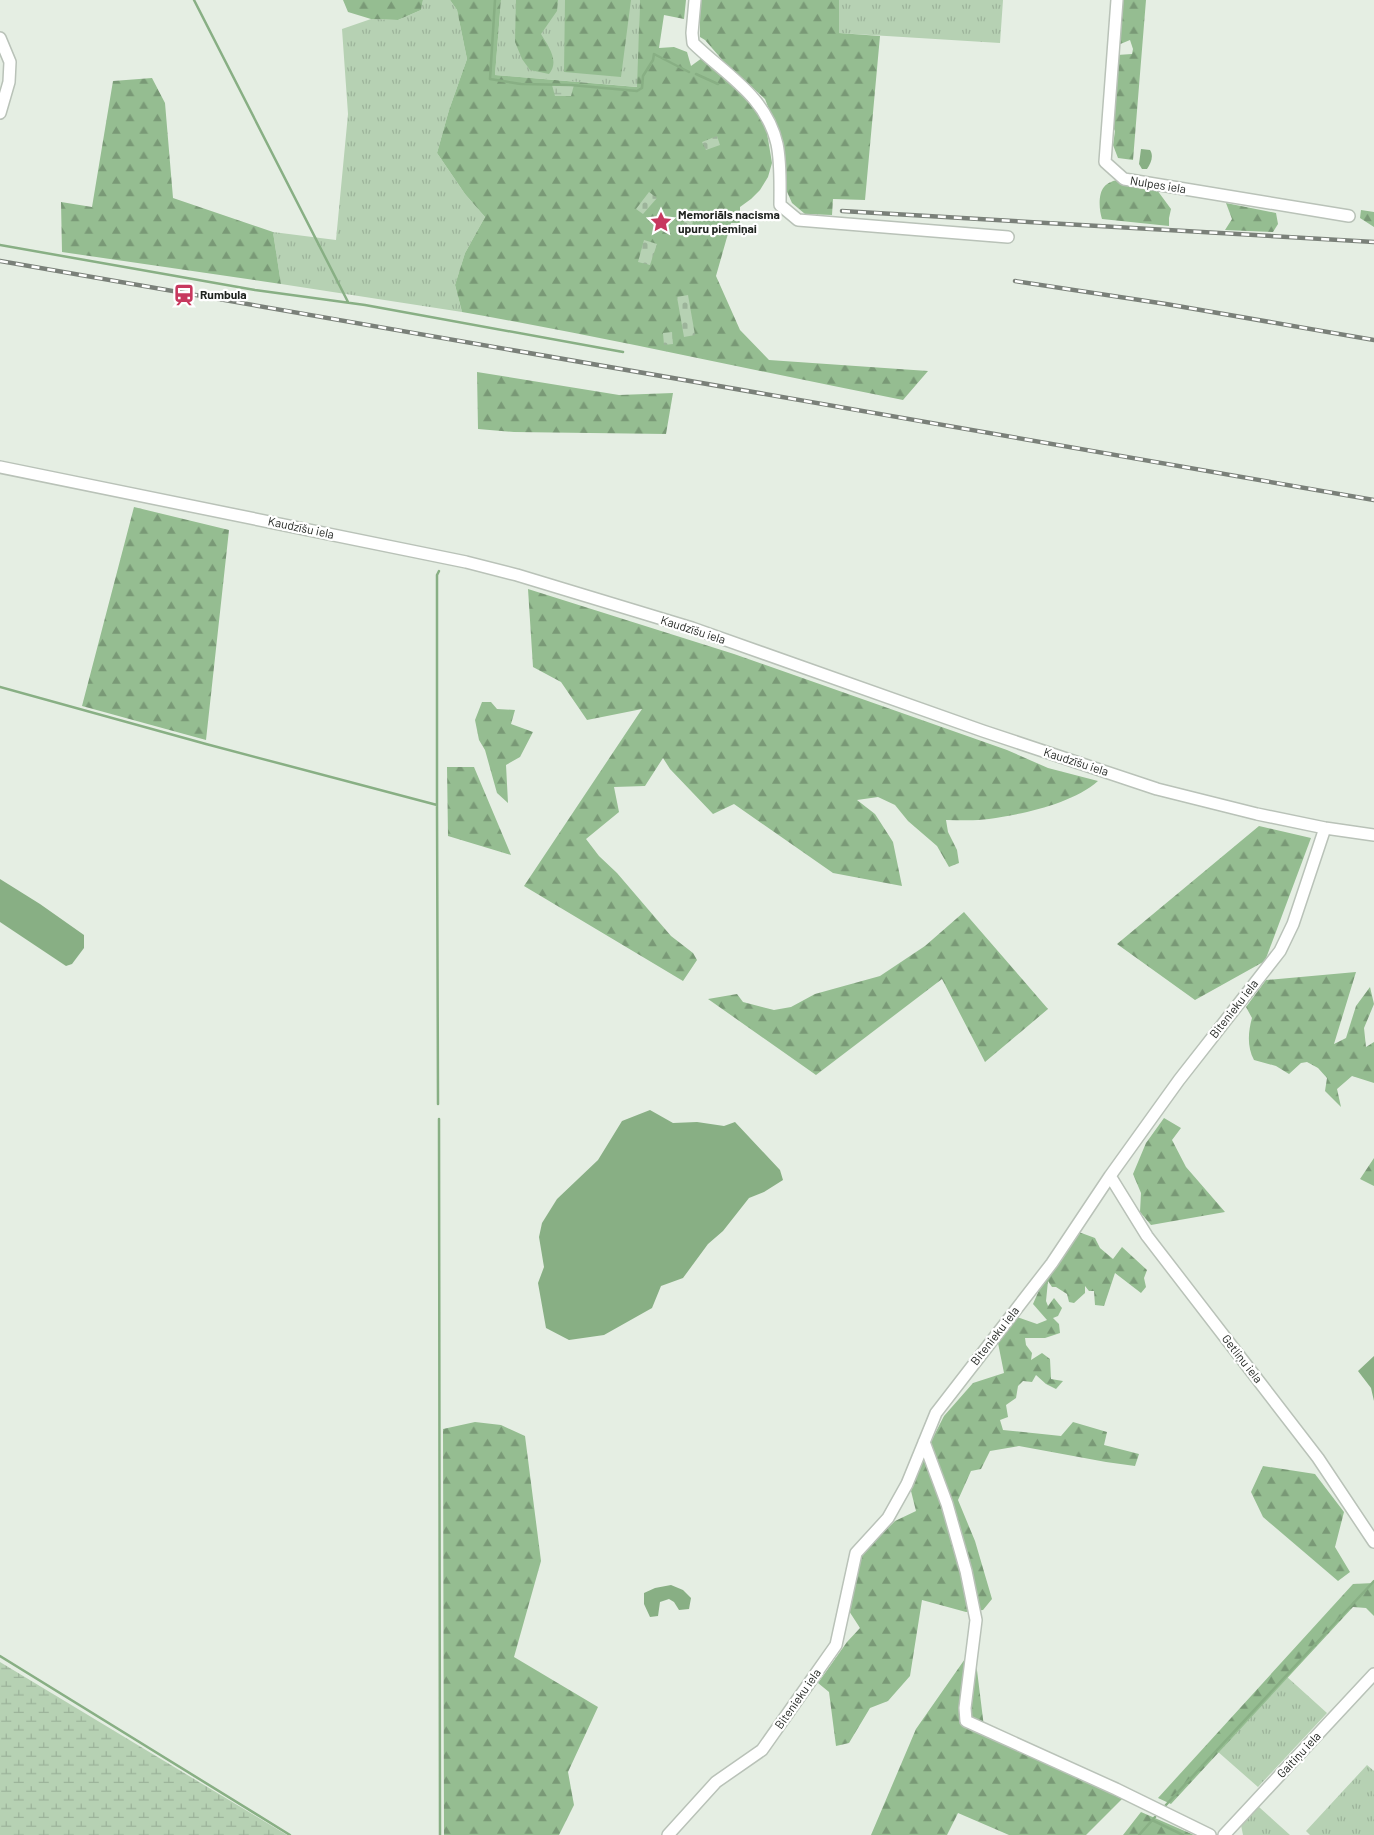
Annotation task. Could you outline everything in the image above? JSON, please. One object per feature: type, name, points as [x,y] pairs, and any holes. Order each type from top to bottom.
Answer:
[{"type":"street","points":[[695,0],[693,43],[749,91],[768,116],[777,145],[780,205],[798,220],[1008,237]]},
{"type":"street","name":"Nulpes iela","points":[[1117,0],[1105,162],[1124,179],[1348,216]]},
{"type":"street","points":[[0,38],[10,62],[9,82],[0,112]]},
{"type":"street","name":"Kaudzīšu iela","points":[[0,467],[466,562],[517,575],[692,628],[1157,789],[1219,805],[1325,828],[1374,835]]},
{"type":"street","name":"Bitenieku iela","points":[[668,1835],[716,1782],[762,1750],[836,1645],[856,1554],[888,1518],[907,1484],[936,1413],[1052,1263],[1110,1176],[1179,1080],[1280,951],[1293,924],[1325,828]]},
{"type":"street","name":"Getliņu iela","points":[[1110,1176],[1147,1236],[1307,1443],[1337,1484],[1374,1542]]},
{"type":"street","points":[[924,1442],[947,1504],[966,1571],[976,1620],[965,1708],[966,1720],[1116,1789],[1210,1835]]},
{"type":"street","name":"Gaitiņu iela","points":[[1224,1835],[1374,1674]]},
{"type":"green space","points":[[343,0],[423,0],[421,10],[398,20],[371,19],[348,12]]},
{"type":"green space","points":[[423,0],[450,0],[457,10],[467,59],[449,110],[437,153],[465,194],[485,217],[465,253],[455,285],[462,312],[281,284],[273,232],[336,240],[348,114],[342,29],[371,19],[398,20],[421,10]]},
{"type":"green space","points":[[450,0],[501,0],[495,75],[637,87],[640,0],[686,0],[684,19],[664,15],[659,48],[674,47],[687,52],[691,66],[702,58],[754,105],[766,127],[772,163],[768,177],[760,190],[740,207],[740,223],[731,223],[716,276],[740,330],[769,360],[928,371],[903,400],[462,312],[455,285],[465,253],[485,217],[465,194],[437,153],[449,110],[467,59],[457,10]]},
{"type":"green space","points":[[501,0],[640,0],[638,87],[495,75]]},
{"type":"green space","points":[[516,0],[558,0],[557,11],[541,34],[550,49],[553,59],[552,69],[549,74],[530,70],[522,59],[515,42]]},
{"type":"green space","points":[[565,0],[631,0],[621,77],[564,72]]},
{"type":"green space","points":[[700,0],[839,0],[839,33],[880,36],[865,200],[833,199],[832,215],[805,214],[792,203],[784,185],[775,125],[765,99],[725,63],[705,40],[700,37]]},
{"type":"green space","points":[[839,0],[1003,0],[1000,43],[838,33]]},
{"type":"green space","points":[[1119,0],[1146,0],[1133,160],[1118,158],[1113,145],[1115,131],[1110,121],[1117,72],[1117,55],[1132,54],[1133,49],[1130,40],[1118,45]]},
{"type":"green space","points":[[152,78],[165,103],[173,198],[273,232],[281,284],[62,252],[61,202],[92,207],[113,81]]},
{"type":"green space","points":[[552,85],[574,85],[571,96],[555,96]]},
{"type":"green space","points":[[717,136],[720,145],[706,150],[702,142]]},
{"type":"green space","points":[[1119,179],[1157,190],[1171,209],[1169,226],[1102,219],[1100,202],[1102,190],[1107,184]]},
{"type":"green space","points":[[649,192],[657,198],[643,214],[636,209]]},
{"type":"green space","points":[[1226,203],[1276,213],[1278,224],[1273,232],[1225,230],[1232,219]]},
{"type":"green space","points":[[1361,210],[1374,212],[1374,227],[1360,218]]},
{"type":"green space","points":[[686,215],[694,217],[691,229],[683,227]]},
{"type":"green space","points":[[644,240],[657,244],[650,265],[638,262]]},
{"type":"green space","points":[[688,295],[695,335],[684,337],[677,297]]},
{"type":"green space","points":[[672,332],[673,344],[664,345],[663,333]]},
{"type":"green space","points":[[477,372],[619,395],[673,393],[666,434],[514,432],[478,429]]},
{"type":"green space","points":[[134,507],[229,530],[206,740],[82,706]]},
{"type":"green space","points":[[528,589],[734,654],[1007,750],[1048,768],[1098,781],[1075,796],[1032,811],[984,820],[946,820],[948,832],[957,850],[959,863],[949,867],[937,846],[908,821],[895,805],[878,797],[857,800],[875,814],[893,842],[902,886],[833,873],[734,804],[713,814],[670,769],[663,758],[645,786],[614,787],[619,812],[586,839],[671,936],[693,953],[697,960],[683,981],[524,886],[642,709],[587,720],[561,682],[533,667]]},
{"type":"green space","points":[[482,702],[491,702],[497,709],[515,710],[511,724],[533,732],[520,757],[506,765],[508,803],[497,793],[485,750],[479,740],[475,720]]},
{"type":"green space","points":[[447,767],[474,767],[511,855],[448,836]]},
{"type":"green space","points":[[1259,826],[1311,838],[1265,961],[1195,1000],[1117,944]]},
{"type":"green space","points":[[964,912],[1048,1009],[985,1062],[942,979],[816,1075],[708,999],[737,994],[743,1002],[774,1010],[791,1007],[815,994],[880,976],[925,946]]},
{"type":"green space","points":[[1356,972],[1334,1044],[1346,1038],[1356,1006],[1370,987],[1374,1004],[1364,1028],[1366,1047],[1374,1042],[1374,1083],[1352,1076],[1337,1089],[1341,1107],[1325,1091],[1327,1078],[1318,1068],[1307,1062],[1301,1063],[1289,1074],[1276,1066],[1254,1060],[1250,1050],[1249,1039],[1252,1018],[1246,1007],[1266,980]]},
{"type":"green space","points":[[1164,1118],[1181,1128],[1172,1140],[1186,1167],[1225,1212],[1151,1225],[1140,1212],[1141,1193],[1133,1174],[1146,1143]]},
{"type":"green space","points":[[1374,1158],[1374,1186],[1360,1179]]},
{"type":"green space","points":[[1076,1231],[1095,1238],[1100,1248],[1113,1259],[1122,1247],[1147,1270],[1144,1278],[1146,1287],[1141,1293],[1115,1273],[1104,1306],[1095,1305],[1094,1291],[1089,1291],[1085,1286],[1085,1293],[1074,1303],[1069,1302],[1067,1294],[1056,1287],[1052,1287],[1048,1281],[1046,1301],[1048,1306],[1054,1298],[1062,1308],[1058,1316],[1053,1318],[1059,1324],[1060,1333],[1045,1338],[1025,1338],[1026,1345],[1032,1353],[1031,1360],[1042,1353],[1050,1359],[1051,1379],[1063,1381],[1056,1389],[1046,1384],[1036,1375],[1032,1382],[1023,1381],[1018,1386],[1016,1398],[1006,1405],[1008,1417],[1000,1420],[1003,1430],[1061,1436],[1073,1422],[1107,1432],[1104,1445],[1139,1454],[1135,1466],[1019,1446],[990,1451],[981,1469],[971,1471],[958,1500],[975,1541],[992,1599],[983,1610],[966,1612],[922,1600],[910,1676],[888,1701],[870,1708],[849,1743],[836,1746],[829,1692],[818,1683],[847,1642],[860,1628],[849,1611],[859,1556],[895,1521],[916,1511],[911,1491],[920,1463],[944,1416],[973,1383],[1004,1373],[998,1343],[1017,1317],[1037,1324],[1047,1320],[1033,1304],[1046,1274]]},
{"type":"green space","points":[[475,1422],[501,1425],[525,1436],[541,1561],[514,1657],[598,1707],[568,1772],[574,1805],[559,1835],[444,1835],[443,1429]]},
{"type":"green space","points":[[1263,1466],[1315,1474],[1344,1512],[1335,1547],[1350,1572],[1338,1581],[1263,1517],[1251,1492]]},
{"type":"green space","points":[[1374,1583],[1374,1616],[1366,1608],[1353,1607],[1171,1804],[1158,1798],[1353,1584]]},
{"type":"green space","points":[[974,1646],[984,1727],[1123,1798],[1086,1835],[1009,1835],[958,1813],[947,1835],[871,1835],[916,1729]]},
{"type":"green space","points":[[0,1662],[287,1835],[0,1835]]},
{"type":"green space","points":[[1286,1676],[1327,1713],[1258,1787],[1217,1751]]},
{"type":"green space","points":[[1367,1765],[1374,1771],[1374,1835],[1310,1835],[1306,1831]]},
{"type":"green space","points":[[1259,1807],[1290,1835],[1243,1835],[1241,1825]]},
{"type":"green space","points":[[1141,1812],[1194,1835],[1123,1835]]},
{"type":"shaded area","points":[[1141,149],[1150,150],[1152,155],[1152,160],[1147,169],[1142,169],[1139,164]]},
{"type":"shaded area","points":[[0,879],[84,935],[84,948],[72,964],[66,966],[0,922]]},
{"type":"shaded area","points":[[650,1110],[673,1123],[697,1122],[724,1126],[735,1122],[780,1170],[783,1180],[764,1192],[749,1198],[723,1231],[708,1244],[683,1278],[661,1286],[652,1308],[604,1335],[569,1340],[546,1328],[538,1283],[544,1267],[539,1237],[542,1223],[557,1199],[598,1160],[622,1121]]},
{"type":"shaded area","points":[[1374,1356],[1374,1401],[1371,1388],[1358,1371]]},
{"type":"shaded area","points":[[671,1585],[683,1590],[691,1598],[689,1609],[679,1610],[674,1602],[669,1599],[660,1602],[658,1616],[650,1617],[644,1604],[644,1593],[655,1588]]},
{"type":"waterway","points":[[194,0],[348,302]]},
{"type":"waterway","points":[[495,0],[490,79],[521,84],[571,85],[637,91],[642,88],[643,76],[653,60],[654,54],[689,72]]},
{"type":"waterway","points":[[696,74],[718,84]]},
{"type":"waterway","points":[[0,245],[255,290],[365,305],[623,352]]},
{"type":"waterway","points":[[437,805],[437,575],[439,571]]},
{"type":"waterway","points":[[0,687],[437,805],[438,1104]]},
{"type":"waterway","points":[[439,1119],[440,1835]]},
{"type":"waterway","points":[[1165,1806],[1374,1581]]},
{"type":"waterway","points":[[0,1656],[290,1835]]},
{"type":"waterway","points":[[1139,1835],[1155,1817]]},
{"type":"waterway","points":[[1152,1820],[1183,1835]]},
{"type":"railway","points":[[842,211],[1374,242]]},
{"type":"railway","points":[[0,261],[1374,500]]},
{"type":"railway","points":[[1015,281],[1166,304],[1374,340]]},
{"type":"place","name":"Memoriāls nacisma upuru piemiņai","points":[[661,222]]},
{"type":"place","name":"Rumbula","points":[[184,295]]}]
